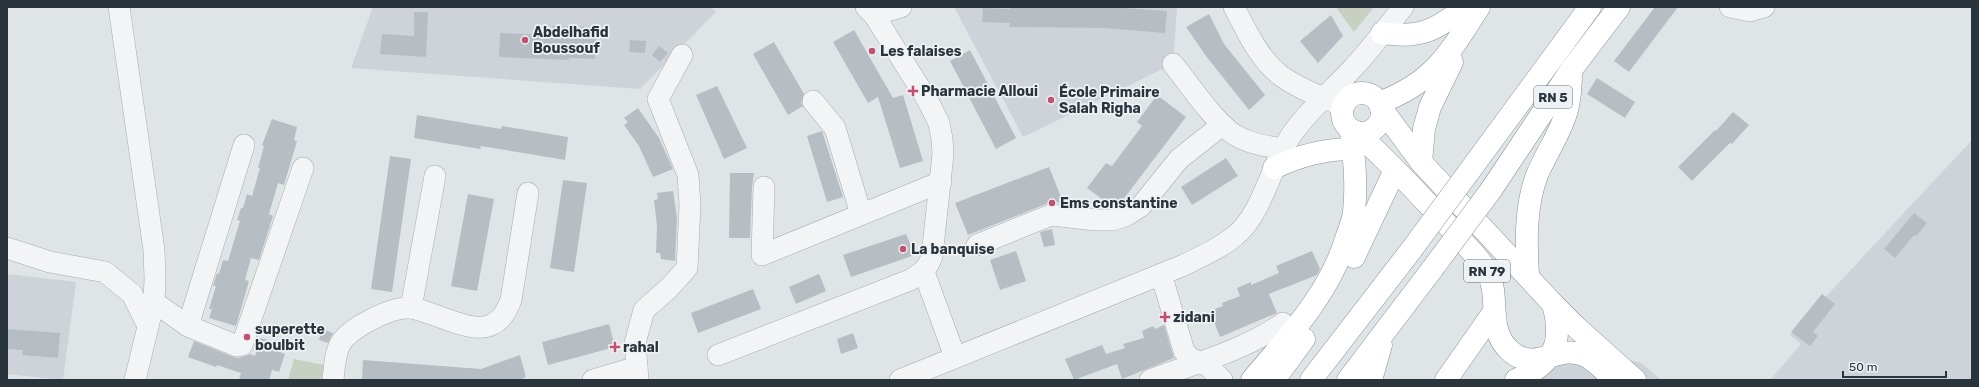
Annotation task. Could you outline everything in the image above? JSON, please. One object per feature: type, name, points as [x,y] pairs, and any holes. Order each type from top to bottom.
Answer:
[{"type":"highway","points":[[1382,33],[1397,35],[1426,32],[1440,26],[1466,7]]},
{"type":"highway","points":[[1380,106],[1424,80],[1437,68],[1479,7]]},
{"type":"highway","points":[[1558,51],[1575,7]]},
{"type":"highway","name":"RN 5","points":[[1311,380],[1412,249],[1590,7]]},
{"type":"highway","name":"RN 5","points":[[1348,380],[1491,190],[1571,70],[1619,7]]},
{"type":"highway","points":[[1421,162],[1426,118],[1434,96],[1454,57],[1457,41]]},
{"type":"highway","points":[[1528,275],[1527,234],[1531,197],[1545,156],[1564,120],[1569,103],[1571,70]]},
{"type":"highway","points":[[1252,380],[1312,308],[1334,271],[1345,244],[1354,214],[1356,190],[1353,137],[1344,122],[1342,111],[1343,106],[1350,97],[1360,93],[1371,96],[1380,106],[1380,120],[1373,130],[1362,133],[1353,137],[1320,151],[1289,161],[1278,158]]},
{"type":"highway","name":"RN 79","points":[[1380,106],[1421,162],[1528,275],[1553,304],[1576,327],[1635,380]]},
{"type":"highway","name":"RN 79","points":[[1353,137],[1395,170],[1481,263],[1491,282],[1493,313],[1502,342],[1518,357],[1527,360],[1538,360],[1569,352],[1583,355],[1590,358],[1614,380]]},
{"type":"highway","points":[[1274,380],[1328,305],[1353,258],[1395,170]]},
{"type":"highway","name":"RN 79","points":[[1516,380],[1533,372],[1550,356],[1556,346],[1558,325],[1553,304]]},
{"type":"highway","points":[[1446,380],[1493,313]]},
{"type":"highway","points":[[1371,380],[1388,327]]},
{"type":"street","points":[[119,7],[154,250],[156,278],[154,302],[135,380]]},
{"type":"street","points":[[718,355],[910,280],[924,272],[929,264],[932,256],[941,182],[942,139],[939,123],[928,100],[870,11],[901,7]]},
{"type":"street","points":[[1234,7],[1247,32],[1268,64],[1280,75],[1295,85],[1343,106]]},
{"type":"street","points":[[900,380],[1161,274],[1217,249],[1238,234],[1253,213],[1278,158],[1295,129],[1323,97],[1353,68],[1403,7]]},
{"type":"street","points":[[1730,7],[1750,11],[1764,7]]},
{"type":"street","points":[[593,380],[638,374],[635,343],[644,310],[669,288],[687,268],[690,205],[688,175],[658,99],[682,55]]},
{"type":"street","points":[[1173,64],[1222,125],[1234,135],[1252,143],[1278,158]]},
{"type":"street","points":[[813,101],[835,128],[861,214]]},
{"type":"street","points":[[977,245],[1051,215],[1096,220],[1113,220],[1126,215],[1141,206],[1179,159],[1222,125]]},
{"type":"street","points":[[188,326],[244,144]]},
{"type":"street","points":[[154,302],[188,326],[236,346],[242,345],[303,168]]},
{"type":"street","points":[[411,308],[435,176]]},
{"type":"street","points":[[764,187],[762,255],[941,182]]},
{"type":"street","points":[[333,380],[335,357],[340,342],[351,330],[369,320],[395,310],[411,308],[468,325],[482,327],[493,324],[504,315],[511,300],[528,193]]},
{"type":"street","points":[[7,248],[50,262],[105,272],[132,294],[148,326]]},
{"type":"street","points":[[924,272],[956,357]]},
{"type":"street","points":[[1161,274],[1184,351],[1190,358],[1208,366],[1222,380]]},
{"type":"street","points":[[1150,380],[1259,338],[1283,323]]},
{"type":"shaded area","name":"Abdelhafid Boussouf","points":[[373,7],[711,7],[716,12],[640,89],[351,68]]},
{"type":"shaded area","name":"École Primaire Salah Righa","points":[[954,7],[1177,7],[1173,64],[1023,137]]},
{"type":"shaded area","points":[[1972,140],[1972,380],[1770,380],[1801,344],[1790,335]]},
{"type":"shaded area","points":[[7,274],[76,282],[63,380],[7,374]]},
{"type":"shaded area","points":[[1581,349],[1642,363],[1661,380],[1517,380]]},
{"type":"green space","points":[[1336,7],[1374,7],[1354,32]]},
{"type":"green space","points":[[294,359],[324,365],[321,380],[288,380]]},
{"type":"building","points":[[1010,7],[1108,7],[1167,11],[1165,33],[1104,28],[1009,27],[1010,23],[982,22],[983,8],[1010,9]]},
{"type":"building","points":[[1655,7],[1678,7],[1629,72],[1614,61]]},
{"type":"building","points":[[414,12],[428,12],[426,57],[380,54],[382,34],[414,36]]},
{"type":"building","points":[[1209,14],[1224,44],[1265,95],[1249,110],[1206,56],[1186,27]]},
{"type":"building","points":[[1331,15],[1343,36],[1318,63],[1300,41]]},
{"type":"building","points":[[552,26],[590,27],[590,37],[596,37],[595,59],[569,58],[569,60],[499,57],[500,33],[552,35]]},
{"type":"building","points":[[854,30],[893,98],[903,95],[923,161],[900,168],[878,97],[868,103],[833,42]]},
{"type":"building","points":[[630,40],[646,41],[645,53],[629,52]]},
{"type":"building","points":[[774,42],[804,94],[801,103],[803,106],[788,115],[753,54]]},
{"type":"building","points":[[659,46],[668,53],[660,62],[652,55]]},
{"type":"building","points":[[970,50],[1016,138],[996,149],[950,61]]},
{"type":"building","points":[[1597,78],[1635,102],[1625,118],[1587,94]]},
{"type":"building","points":[[717,86],[747,148],[724,159],[696,95]]},
{"type":"building","points":[[1157,95],[1186,117],[1119,205],[1113,207],[1087,188],[1106,163],[1112,166],[1142,126],[1137,122]]},
{"type":"building","points":[[638,108],[659,138],[673,169],[653,177],[639,146],[624,125],[628,122],[624,118]]},
{"type":"building","points":[[1733,112],[1749,125],[1732,144],[1730,143],[1692,181],[1678,167],[1715,130],[1716,131]]},
{"type":"building","points":[[417,115],[501,129],[502,126],[568,137],[565,160],[481,146],[480,149],[414,138]]},
{"type":"building","points":[[272,119],[297,127],[294,140],[297,141],[284,185],[278,183],[269,214],[273,216],[259,260],[251,258],[245,280],[249,281],[236,326],[209,318],[212,309],[209,309],[216,286],[213,286],[217,273],[219,274],[223,260],[228,261],[240,221],[237,220],[241,208],[243,208],[247,194],[252,196],[260,168],[258,168],[264,146],[262,145]]},
{"type":"building","points":[[822,131],[843,197],[827,202],[807,136]]},
{"type":"building","points":[[390,156],[411,159],[392,292],[371,289]]},
{"type":"building","points":[[1226,158],[1238,176],[1192,205],[1181,187]]},
{"type":"building","points":[[1049,167],[1063,202],[1046,204],[968,235],[955,203]]},
{"type":"building","points":[[730,173],[754,173],[750,238],[729,238]]},
{"type":"building","points":[[563,180],[587,183],[574,272],[550,268]]},
{"type":"building","points":[[673,191],[677,218],[675,261],[661,259],[660,253],[656,253],[657,226],[654,200],[658,199],[657,193]]},
{"type":"building","points":[[468,194],[494,199],[477,291],[451,286]]},
{"type":"building","points":[[1914,213],[1927,223],[1916,236],[1914,235],[1895,258],[1884,249]]},
{"type":"building","points":[[1052,229],[1055,245],[1044,247],[1040,232]]},
{"type":"building","points":[[906,234],[915,255],[851,277],[843,255]]},
{"type":"building","points":[[1016,251],[1026,281],[1000,290],[990,260]]},
{"type":"building","points":[[1312,251],[1320,269],[1317,275],[1269,294],[1277,313],[1220,337],[1210,311],[1223,306],[1222,303],[1240,296],[1237,288],[1251,282],[1251,285],[1279,273],[1276,266]]},
{"type":"building","points":[[819,274],[826,291],[796,304],[789,287]]},
{"type":"building","points":[[753,289],[761,309],[698,333],[691,313]]},
{"type":"building","points":[[1822,294],[1835,304],[1813,332],[1818,336],[1810,346],[1791,332]]},
{"type":"building","points":[[609,324],[615,347],[548,365],[542,342]]},
{"type":"building","points":[[1164,325],[1174,358],[1122,379],[1117,364],[1074,380],[1065,359],[1102,345],[1106,354],[1125,348],[1123,344],[1144,338],[1142,331],[1153,326],[1155,329]]},
{"type":"building","points":[[7,329],[60,333],[58,358],[22,355],[23,350],[7,349]]},
{"type":"building","points":[[322,329],[333,333],[328,343],[319,340]]},
{"type":"building","points":[[853,333],[858,348],[841,354],[837,339]]},
{"type":"building","points":[[261,338],[280,344],[278,351],[285,354],[279,372],[272,370],[269,380],[239,380],[241,373],[217,365],[216,367],[188,357],[194,341],[233,357],[239,358],[250,354],[255,356]]},
{"type":"building","points":[[520,355],[526,377],[519,380],[362,380],[363,360],[481,369]]},
{"type":"place","name":"Abdelhafid Boussouf","points":[[525,40]]},
{"type":"place","name":"Les falaises","points":[[872,51]]},
{"type":"place","name":"Pharmacie Alloui","points":[[913,91]]},
{"type":"place","name":"École Primaire Salah Righa","points":[[1051,100]]},
{"type":"place","name":"Ems constantine","points":[[1052,203]]},
{"type":"place","name":"La banquise","points":[[903,249]]},
{"type":"place","name":"zidani","points":[[1165,317]]},
{"type":"place","name":"superette boulbit","points":[[247,337]]},
{"type":"place","name":"rahal","points":[[615,347]]}]
